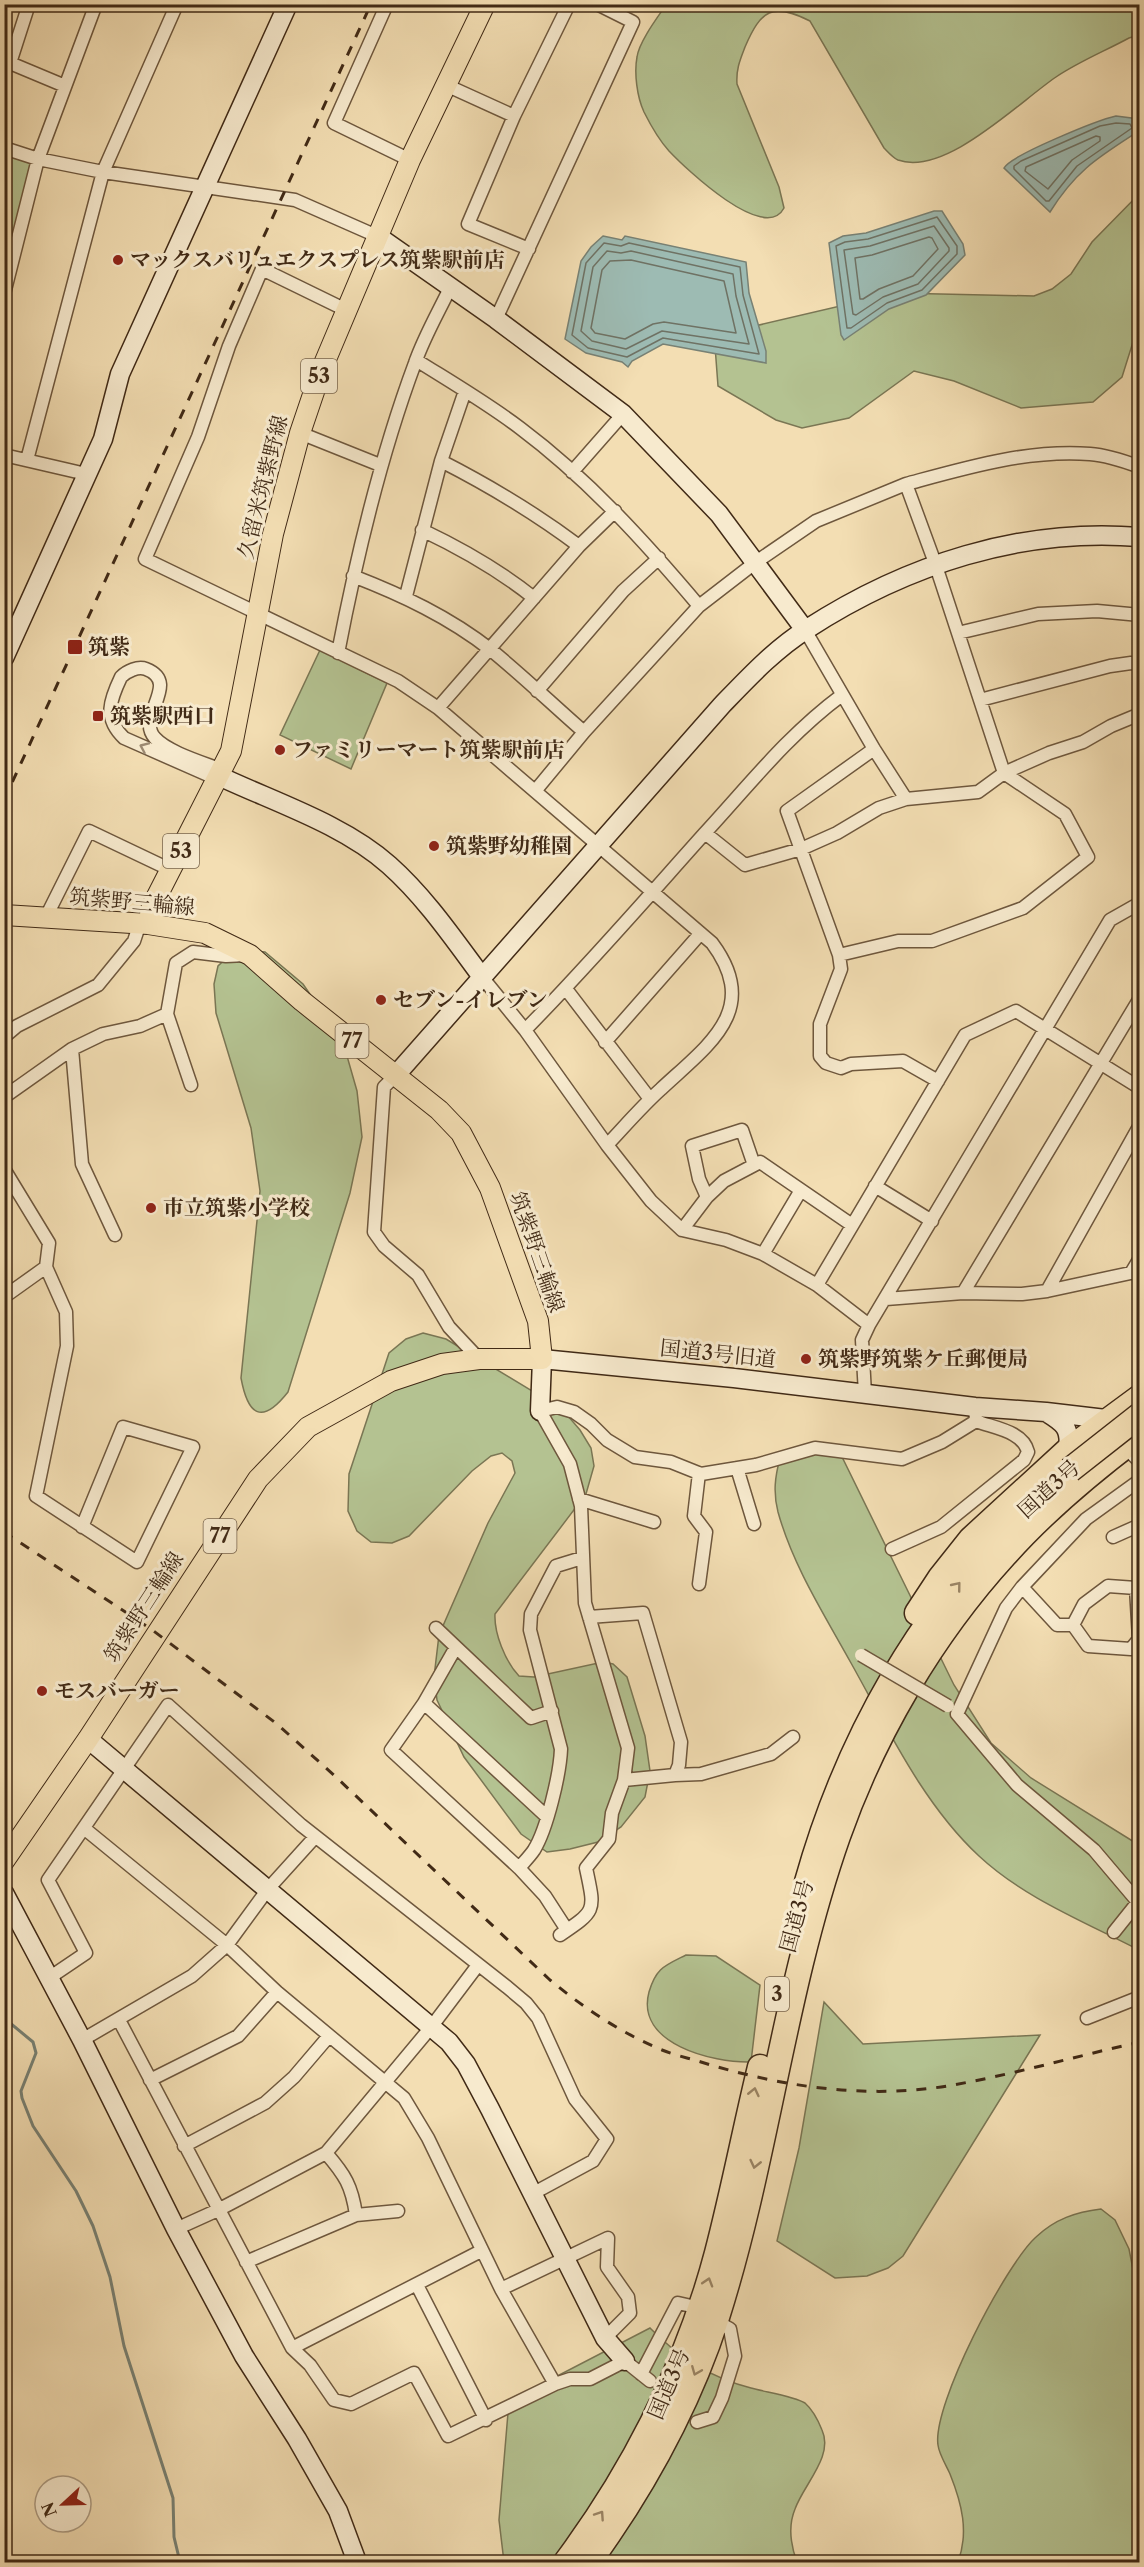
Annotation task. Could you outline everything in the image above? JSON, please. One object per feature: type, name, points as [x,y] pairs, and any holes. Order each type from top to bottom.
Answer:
[{"type":"highway","points":[[1073,1467],[1108,1420],[1140,1397]]},
{"type":"highway","name":"国道3号","points":[[589,2562],[617,2524],[659,2450],[688,2391],[708,2314],[717,2254],[775,2002],[798,1912],[829,1809],[845,1770],[887,1685],[932,1617],[990,1544],[1073,1467],[1140,1415]]},
{"type":"highway","points":[[819,1893],[851,1831],[870,1784],[933,1670],[951,1645],[982,1602],[1027,1552],[1059,1520],[1138,1450]]},
{"type":"highway","name":"国道3号","points":[[566,2562],[603,2513],[644,2440],[734,2260],[791,2002],[819,1893],[860,1779],[903,1695],[944,1629],[1004,1556],[1041,1517],[1073,1467],[1138,1450]]},
{"type":"main road","name":"久留米筑紫野線","points":[[144,924],[231,751],[273,534],[300,433],[321,371],[410,160],[448,86],[485,4]]},
{"type":"main road","name":"筑紫野三輪線","points":[[4,915],[144,924],[205,933],[250,955],[447,1118],[461,1133],[490,1188],[538,1322],[542,1359],[479,1359],[442,1364],[391,1382],[308,1427],[258,1479],[246,1495],[88,1739],[4,1861]]},
{"type":"street","points":[[28,4],[10,63],[65,86]]},
{"type":"street","points":[[4,294],[38,159],[96,4]]},
{"type":"street","points":[[27,460],[103,172],[177,4]]},
{"type":"street","points":[[4,658],[103,439],[120,374],[288,4]]},
{"type":"street","points":[[387,4],[334,123],[410,160]]},
{"type":"street","points":[[528,249],[468,224],[514,116],[569,4]]},
{"type":"street","points":[[496,319],[633,22],[597,4]]},
{"type":"street","points":[[448,86],[514,116]]},
{"type":"street","points":[[4,148],[38,159],[103,172],[205,189],[295,200],[379,237],[496,319],[623,414],[718,514],[805,630],[874,749],[906,799]]},
{"type":"street","points":[[346,310],[262,269],[229,346],[198,437],[145,559],[398,681],[438,708],[712,943],[723,958],[732,978],[732,1002],[723,1025],[711,1042],[650,1099],[607,1145]]},
{"type":"street","points":[[338,653],[353,576],[380,465],[416,360],[450,288]]},
{"type":"street","points":[[416,360],[520,428],[572,472],[615,511],[659,558],[699,606]]},
{"type":"street","points":[[406,596],[441,461],[465,391]]},
{"type":"street","points":[[572,472],[623,414]]},
{"type":"street","points":[[300,433],[380,465]]},
{"type":"street","points":[[4,454],[86,474]]},
{"type":"street","points":[[536,790],[584,732],[699,606],[816,520],[906,484],[970,466],[1021,458],[1091,454],[1140,467]]},
{"type":"street","points":[[441,461],[492,487],[530,510],[579,546]]},
{"type":"street","points":[[839,955],[897,941],[932,942],[1023,908],[1088,857],[1065,814],[1004,773],[935,563],[906,484]]},
{"type":"street","points":[[438,708],[579,546],[615,511]]},
{"type":"street","points":[[422,530],[462,549],[496,569],[534,598]]},
{"type":"street","points":[[479,1359],[449,1327],[418,1275],[384,1246],[374,1232],[384,1087],[722,705],[765,661],[805,630],[865,596],[935,563],[988,549],[1051,538],[1112,535],[1140,537]]},
{"type":"street","points":[[537,691],[623,591],[659,558]]},
{"type":"street","points":[[353,576],[406,596],[490,649],[584,732]]},
{"type":"street","points":[[958,633],[1038,614],[1097,611],[1140,615]]},
{"type":"street","points":[[980,700],[1110,666],[1131,663],[1140,665]]},
{"type":"street","points":[[220,775],[124,738],[117,732],[112,724],[110,707],[121,677],[137,668],[144,668],[159,678],[161,689],[149,722],[149,729],[154,738],[220,775],[344,834],[388,864],[422,899],[525,1030],[607,1145],[651,1202],[682,1230],[726,1240],[763,1254],[817,1285],[869,1325]]},
{"type":"street","points":[[525,1030],[566,988],[772,757],[811,718],[842,694]]},
{"type":"street","points":[[705,833],[745,865],[801,849],[837,833],[879,808],[906,799],[978,792],[1004,773],[1049,753],[1083,742],[1111,726],[1140,714]]},
{"type":"street","points":[[874,749],[788,811],[839,955],[841,969],[820,1024],[820,1056],[826,1063],[841,1068],[851,1064],[903,1062],[938,1081]]},
{"type":"street","points":[[45,919],[89,831],[171,870]]},
{"type":"street","points":[[865,1394],[862,1340],[869,1325],[1110,920],[1140,903]]},
{"type":"street","points":[[4,1037],[17,1026],[98,985],[134,941],[144,924]]},
{"type":"street","points":[[605,1042],[700,934]]},
{"type":"street","points":[[191,1085],[167,1014],[177,963],[193,952],[226,956],[250,955]]},
{"type":"street","points":[[566,988],[650,1099]]},
{"type":"street","points":[[963,1293],[1140,998]]},
{"type":"street","points":[[817,1285],[965,1035],[1016,1011],[1140,1088]]},
{"type":"street","points":[[4,1097],[72,1050],[103,1034],[140,1026],[167,1014]]},
{"type":"street","points":[[72,1050],[82,1164],[115,1234]]},
{"type":"street","points":[[1047,1291],[1140,1125]]},
{"type":"street","points":[[707,1197],[699,1179],[692,1146],[741,1131],[754,1165]]},
{"type":"street","points":[[682,1230],[707,1197],[724,1181],[760,1162],[852,1225]]},
{"type":"street","points":[[4,1169],[49,1243],[46,1267],[66,1312],[67,1346],[36,1497],[82,1527],[137,1562],[193,1447],[123,1427],[82,1527]]},
{"type":"street","points":[[875,1186],[932,1221]]},
{"type":"street","points":[[763,1254],[801,1190]]},
{"type":"street","points":[[886,1299],[963,1293],[1022,1294],[1047,1291],[1135,1272],[1140,1258]]},
{"type":"street","points":[[4,1297],[46,1267]]},
{"type":"street","points":[[456,1647],[424,1703],[391,1750],[519,1868],[545,1896],[564,1933],[587,1916],[593,1904],[586,1868],[609,1839],[612,1813],[624,1779],[628,1748],[585,1603],[579,1499],[570,1464],[540,1411],[542,1359]]},
{"type":"street","name":"国道3号旧道","points":[[542,1359],[865,1394],[976,1414],[1046,1412],[1140,1422]]},
{"type":"street","points":[[540,1411],[557,1407],[574,1412],[607,1440],[635,1457],[671,1462],[699,1473],[756,1465],[815,1448],[902,1459],[942,1442],[976,1414],[1019,1436],[1026,1444],[1028,1452],[1024,1460],[941,1527],[892,1549]]},
{"type":"street","points":[[1046,1412],[1062,1422],[1070,1436],[1073,1467]]},
{"type":"street","points":[[737,1468],[754,1524]]},
{"type":"street","points":[[699,1473],[694,1516],[706,1532],[699,1584]]},
{"type":"street","points":[[953,1710],[1006,1608],[1022,1587],[1086,1519],[1140,1479]]},
{"type":"street","points":[[579,1499],[654,1522]]},
{"type":"street","points":[[1113,1537],[1140,1525]]},
{"type":"street","points":[[519,1868],[534,1851],[542,1834],[560,1767],[561,1749],[530,1630],[531,1614],[556,1566],[582,1558]]},
{"type":"street","points":[[1108,1586],[1136,1588],[1139,1639],[1131,1649],[1088,1646],[1073,1625],[1084,1604],[1108,1586]]},
{"type":"street","points":[[1022,1587],[1057,1625],[1073,1625]]},
{"type":"street","points":[[589,1617],[643,1613],[681,1742],[675,1775]]},
{"type":"street","points":[[436,1628],[531,1718],[552,1711]]},
{"type":"street","points":[[861,1655],[953,1710],[1017,1785],[1094,1850],[1139,1902],[1114,1932]]},
{"type":"street","points":[[424,1703],[546,1816]]},
{"type":"street","points":[[49,1978],[86,1953],[48,1880],[168,1705],[315,1837],[526,2003],[538,2018],[575,2099],[607,2139],[594,2161],[532,2194]]},
{"type":"street","points":[[624,1779],[701,1774],[771,1754],[793,1737]]},
{"type":"street","points":[[88,1739],[449,2042],[466,2064],[605,2338],[625,2361],[646,2378],[678,2304],[708,2314],[730,2329],[735,2356],[722,2398],[713,2417],[697,2422]]},
{"type":"street","points":[[85,1829],[227,1945],[277,1992],[404,2098],[428,2138],[501,2289],[555,2384]]},
{"type":"street","points":[[82,2040],[192,1976],[227,1945],[268,1889],[315,1837]]},
{"type":"street","points":[[4,1893],[82,2040],[176,2229],[244,2356],[297,2439],[338,2511],[357,2562]]},
{"type":"street","points":[[176,2229],[218,2210],[326,2153],[432,2026],[478,1965]]},
{"type":"street","points":[[150,2080],[238,2036],[277,1992]]},
{"type":"street","points":[[1087,2018],[1140,1997]]},
{"type":"street","points":[[119,2020],[292,2348],[310,2365],[334,2400],[351,2404],[414,2373],[448,2436],[486,2420],[555,2384],[570,2379],[590,2379],[625,2361]]},
{"type":"street","points":[[184,2146],[265,2103],[294,2077],[330,2036]]},
{"type":"street","points":[[326,2153],[343,2173],[353,2191],[356,2216]]},
{"type":"street","points":[[246,2262],[356,2216],[398,2211]]},
{"type":"street","points":[[501,2289],[608,2238],[607,2267],[628,2297],[630,2313],[605,2338]]},
{"type":"street","points":[[292,2348],[481,2251]]},
{"type":"street","points":[[417,2285],[486,2420]]},
{"type":"green space","points":[[666,5],[1139,5],[1139,35],[1082,61],[1064,72],[959,148],[937,158],[917,162],[898,160],[884,148],[810,21],[786,12],[769,13],[751,34],[740,60],[737,79],[737,84],[779,187],[784,208],[774,217],[760,217],[726,200],[691,173],[666,147],[644,112],[637,85],[638,51]]},
{"type":"green space","points":[[4,148],[38,159],[4,291]]},
{"type":"green space","points":[[1139,194],[1139,323],[1122,377],[1093,402],[1021,408],[954,381],[914,371],[849,418],[802,428],[776,420],[718,386],[715,346],[742,329],[896,293],[1034,296],[1052,289],[1071,274],[1092,242]]},
{"type":"green space","points":[[320,650],[387,683],[351,769],[280,735]]},
{"type":"green space","points":[[245,950],[265,952],[303,984],[343,1042],[357,1091],[362,1137],[350,1193],[288,1392],[271,1409],[264,1412],[257,1412],[252,1408],[241,1378],[260,1191],[251,1128],[216,1013],[214,984],[218,966],[231,954]]},
{"type":"green space","points":[[423,1333],[446,1339],[562,1409],[580,1430],[591,1448],[594,1466],[586,1494],[495,1614],[495,1622],[501,1646],[509,1663],[519,1676],[534,1677],[603,1662],[613,1664],[627,1677],[645,1736],[650,1771],[645,1797],[621,1827],[598,1842],[547,1852],[521,1834],[464,1757],[437,1700],[434,1677],[439,1635],[488,1523],[515,1473],[512,1461],[502,1453],[491,1456],[472,1471],[409,1536],[392,1543],[371,1542],[357,1531],[348,1511],[349,1474],[389,1353],[406,1339]]},
{"type":"green space","points":[[830,1446],[843,1459],[954,1685],[991,1743],[1031,1778],[1139,1845],[1139,1950],[1035,1897],[997,1871],[959,1835],[908,1765],[810,1589],[784,1532],[778,1512],[775,1485],[780,1458]]},
{"type":"green space","points":[[686,1955],[716,1956],[760,1985],[751,2062],[717,2059],[698,2054],[680,2047],[665,2037],[654,2025],[648,2010],[652,1984],[662,1969]]},
{"type":"green space","points":[[824,2002],[863,2044],[1040,2035],[903,2256],[888,2268],[867,2276],[835,2278],[777,2241],[799,2148]]},
{"type":"green space","points":[[1101,2209],[1115,2220],[1129,2249],[1139,2300],[1139,2562],[958,2562],[963,2540],[963,2518],[954,2485],[938,2445],[939,2426],[958,2369],[1007,2275],[1036,2237],[1066,2217]]},
{"type":"green space","points":[[650,2328],[672,2349],[709,2373],[736,2384],[800,2401],[805,2403],[815,2415],[825,2440],[824,2450],[793,2516],[791,2536],[797,2562],[504,2562],[499,2520],[509,2401]]},
{"type":"water","points":[[1116,116],[1139,119],[1139,131],[1100,157],[1079,175],[1050,212],[1004,168],[1010,162],[1038,147]]},
{"type":"water","points":[[934,211],[942,211],[963,244],[965,255],[926,295],[889,309],[844,340],[841,335],[829,243],[843,236],[866,233]]},
{"type":"water","points":[[603,236],[622,240],[625,236],[746,262],[749,293],[766,351],[766,363],[663,344],[632,361],[628,367],[622,362],[586,353],[565,339],[581,261]]},
{"type":"waterway","points":[[4,2018],[33,2042],[36,2053],[21,2091],[22,2098],[33,2126],[76,2191],[93,2226],[110,2277],[124,2346],[173,2498],[174,2537],[180,2562]]},
{"type":"railway","points":[[4,800],[371,4]]},
{"type":"railway","points":[[4,1532],[151,1629],[277,1724],[550,1980],[603,2019],[662,2050],[732,2071],[794,2084],[858,2091],[890,2091],[976,2081],[1140,2042]]},
{"type":"place","name":"マックスバリュエクスプレス筑紫駅前店","points":[[118,260]]},
{"type":"place","name":"筑紫","points":[[75,647]]},
{"type":"place","name":"筑紫駅西口","points":[[98,716]]},
{"type":"place","name":"ファミリーマート筑紫駅前店","points":[[280,750]]},
{"type":"place","name":"筑紫野幼稚園","points":[[434,846]]},
{"type":"place","name":"セブン-イレブン","points":[[381,1000]]},
{"type":"place","name":"市立筑紫小学校","points":[[151,1208]]},
{"type":"place","name":"筑紫野筑紫ケ丘郵便局","points":[[806,1359]]},
{"type":"place","name":"モスバーガー","points":[[42,1691]]}]
